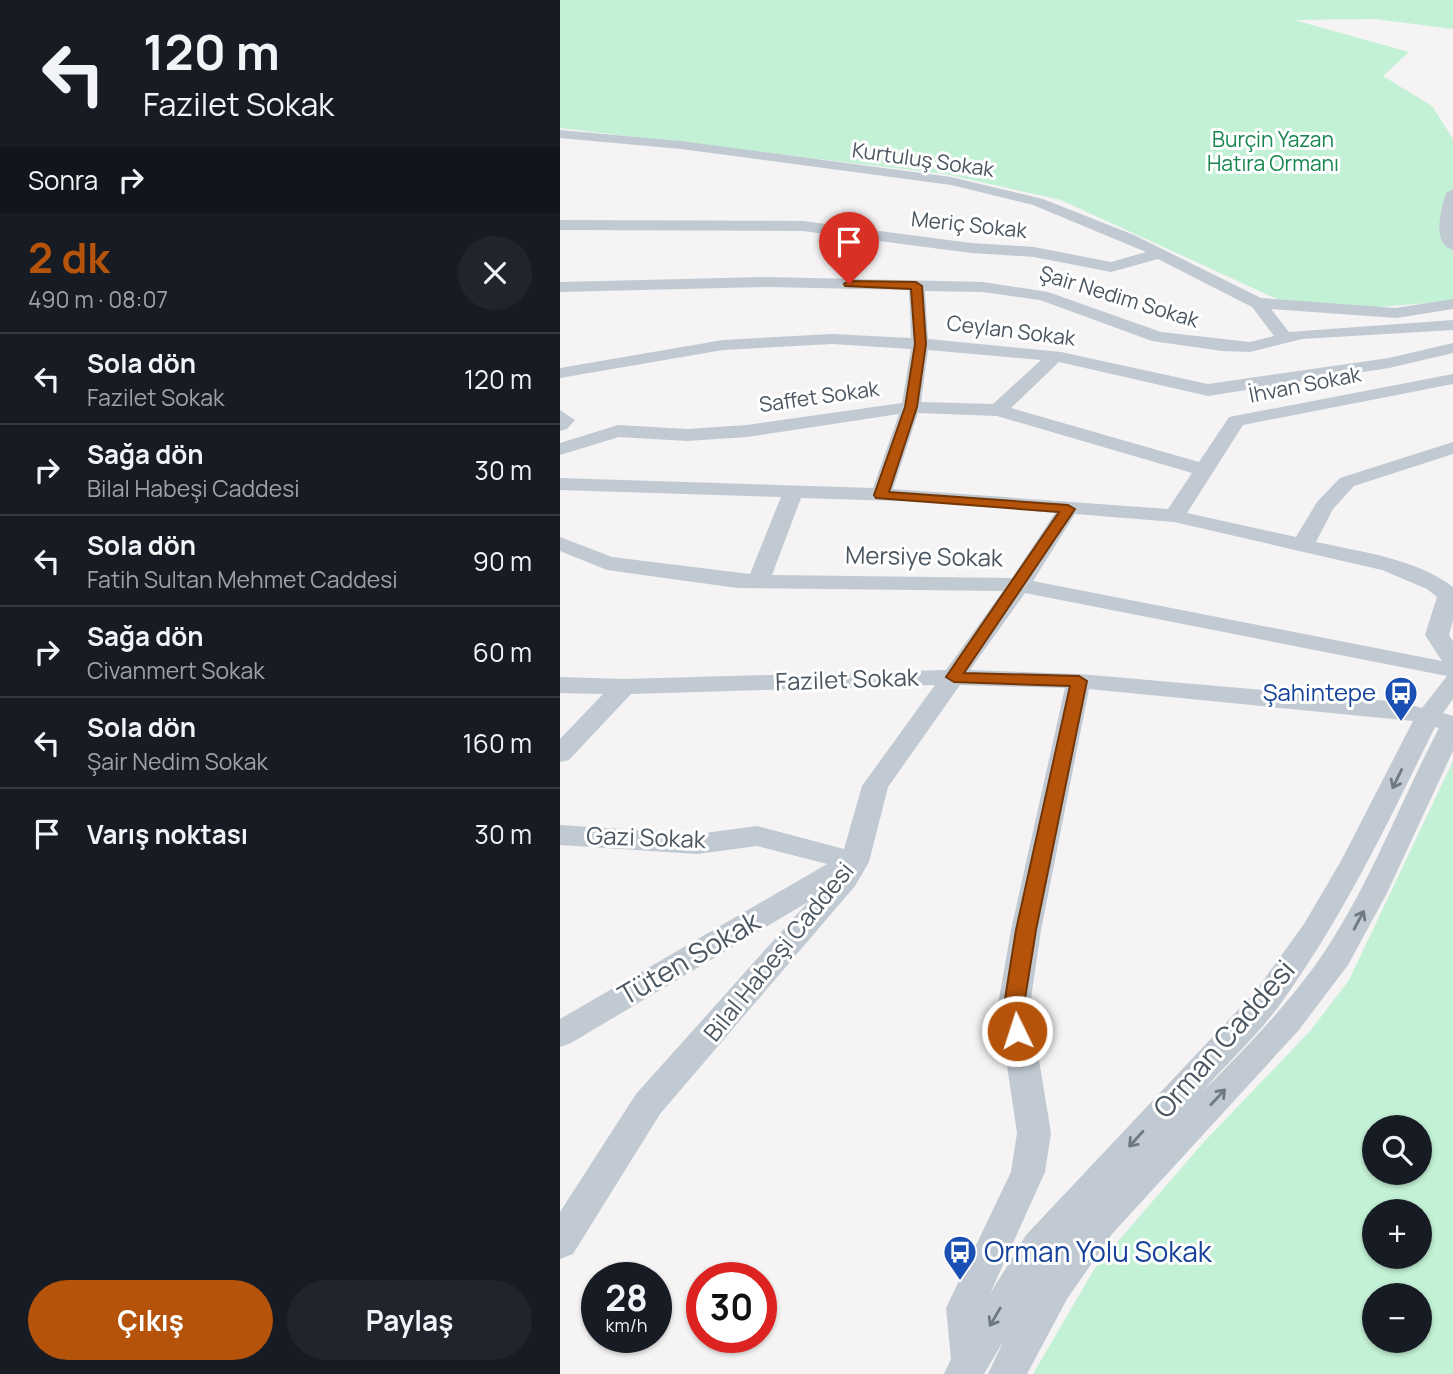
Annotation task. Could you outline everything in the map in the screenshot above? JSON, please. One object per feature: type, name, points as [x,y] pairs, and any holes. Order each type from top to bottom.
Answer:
[{"type":"street","name":"Kurtuluş Sokak","points":[[560,134],[681,145],[979,186],[1038,202],[1161,253],[1258,303],[1284,337]]},
{"type":"street","points":[[1453,193],[1448,211],[1447,239],[1453,246]]},
{"type":"street","name":"Meriç Sokak","points":[[560,225],[803,226],[971,248],[1034,252],[1111,267],[1161,253]]},
{"type":"street","name":"Şair Nedim Sokak","points":[[560,287],[768,282],[983,287],[1042,295],[1076,305],[1146,333],[1194,344],[1250,346],[1284,337],[1453,325]]},
{"type":"street","points":[[881,495],[911,407],[920,344],[916,286]]},
{"type":"street","points":[[1258,303],[1396,313],[1453,304]]},
{"type":"street","name":"Ceylan Sokak","points":[[560,373],[674,352],[765,341],[832,339],[920,344],[1054,357],[1208,390],[1389,363],[1453,348]]},
{"type":"street","points":[[998,410],[1054,357]]},
{"type":"street","name":"İhvan Sokak","points":[[1174,516],[1236,421],[1453,379]]},
{"type":"street","points":[[1208,390],[1236,421]]},
{"type":"street","name":"Saffet Sokak","points":[[563,444],[618,431],[687,435],[747,431],[911,407],[998,410],[1205,470]]},
{"type":"street","points":[[560,416],[565,420],[560,425]]},
{"type":"street","points":[[1303,545],[1324,506],[1347,482],[1453,448]]},
{"type":"street","points":[[560,484],[881,495],[1174,516],[1389,565],[1435,584],[1449,595],[1437,635],[1453,659]]},
{"type":"street","points":[[758,582],[793,493]]},
{"type":"street","name":"Bilal Habeşi Caddesi","points":[[560,1243],[648,1104],[721,1024],[845,879],[855,862],[875,786],[1019,584],[1068,509]]},
{"type":"street","name":"Mersiye Sokak","points":[[565,552],[607,563],[758,582],[1019,584],[1453,670]]},
{"type":"street","name":"Fazilet Sokak","points":[[560,685],[624,687],[954,677],[1079,681],[1401,710],[1444,722]]},
{"type":"street","points":[[1009,1368],[967,1367],[965,1308],[1028,1172],[1034,1133],[1014,1005],[1026,930],[1079,681]]},
{"type":"street","name":"Orman Caddesi","points":[[1009,1368],[1072,1260],[1113,1208],[1289,1021],[1345,946],[1444,722],[1453,682]]},
{"type":"street","points":[[560,754],[624,687]]},
{"type":"street","name":"Orman Caddesi","points":[[967,1367],[1039,1246],[1266,1000],[1314,932],[1444,722]]},
{"type":"street","name":"Gazi Sokak","points":[[560,835],[697,844],[757,836],[855,862]]},
{"type":"street","name":"Tüten Sokak","points":[[560,1034],[855,862]]},
{"type":"green space","name":"Burçin Yazan Hatıra Ormanı","points":[[560,0],[1453,0],[1453,29],[1375,19],[1294,20],[1409,52],[1383,76],[1432,106],[1453,139],[1453,301],[1365,308],[1279,300],[1061,200],[945,174],[560,128]]},
{"type":"green space","points":[[1453,761],[1453,1374],[1033,1374],[1095,1268],[1202,1144],[1311,1030],[1349,980]]},
{"type":"place","name":"Şahintepe","points":[[1401,723]]},
{"type":"place","name":"Orman Yolu Sokak","points":[[960,1282]]},
{"type":"route","points":[[849,284],[916,286],[920,344],[911,407],[881,495],[928,496],[1068,509],[954,677],[1079,681],[1026,930],[1014,1005],[1017,1031]]}]
